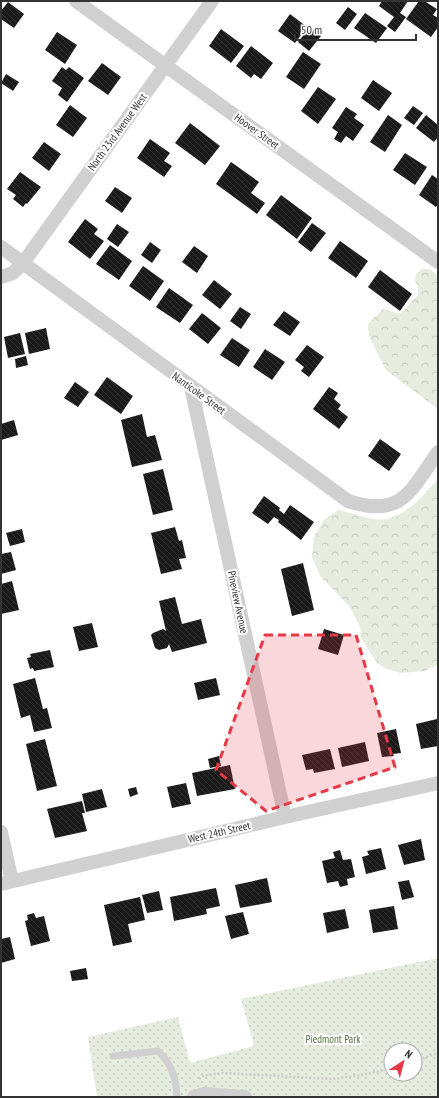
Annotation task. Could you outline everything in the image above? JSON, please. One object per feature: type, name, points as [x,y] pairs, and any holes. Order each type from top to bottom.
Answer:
[{"type":"street","name":"Hoover Street","points":[[76,1],[438,262]]},
{"type":"street","name":"North 23rd Avenue West","points":[[1,277],[13,273],[23,263],[165,64],[212,1]]},
{"type":"street","name":"Nanticoke Street","points":[[1,247],[348,500],[375,507],[397,502],[406,497],[438,452]]},
{"type":"street","name":"Pineview Avenue","points":[[191,387],[285,817]]},
{"type":"street","name":"West 24th Street","points":[[7,882],[285,817],[438,784]]},
{"type":"street","points":[[1,832],[7,882]]},
{"type":"street","points":[[194,1097],[204,1094],[245,1097]]},
{"type":"lane","points":[[113,1056],[158,1051],[167,1059],[176,1078],[177,1097]]},
{"type":"path","points":[[423,1058],[438,1053]]},
{"type":"path","points":[[198,1080],[202,1076],[223,1073],[333,1079],[362,1075],[383,1070]]},
{"type":"highlighted area","points":[[265,635],[356,635],[395,767],[266,811],[216,770]]},
{"type":"green space","points":[[422,269],[430,269],[438,276],[438,409],[386,370],[369,336],[368,324],[383,309],[400,314],[418,295],[418,286],[415,281],[416,274]]},
{"type":"green space","points":[[438,479],[438,664],[425,671],[401,673],[387,669],[377,663],[361,638],[360,627],[350,607],[320,576],[312,557],[314,536],[325,519],[338,510],[368,518],[379,519],[399,515],[416,503]]},
{"type":"green space","name":"Piedmont Park","points":[[438,958],[438,1097],[97,1097],[88,1037],[178,1017],[190,1063],[254,1046],[241,999]]},
{"type":"building","points":[[382,1],[408,1],[400,13],[406,17],[395,32],[387,26],[394,17],[379,6]]},
{"type":"building","points":[[419,1],[424,1],[437,9],[433,15],[438,18],[438,27],[431,37],[406,19]]},
{"type":"building","points":[[8,2],[24,14],[14,28],[1,19],[1,11]]},
{"type":"building","points":[[348,7],[357,14],[345,30],[336,23]]},
{"type":"building","points":[[365,13],[387,28],[376,43],[354,28]]},
{"type":"building","points":[[290,14],[307,27],[295,43],[278,31]]},
{"type":"building","points":[[310,27],[321,36],[309,51],[298,42]]},
{"type":"building","points":[[221,29],[244,46],[231,63],[209,46]]},
{"type":"building","points":[[57,32],[77,45],[65,64],[45,50]]},
{"type":"building","points":[[251,46],[273,63],[261,79],[254,74],[251,78],[236,66]]},
{"type":"building","points":[[303,52],[321,64],[304,89],[286,77]]},
{"type":"building","points":[[102,63],[121,77],[108,95],[88,81]]},
{"type":"building","points":[[62,67],[66,70],[69,67],[84,78],[67,102],[58,95],[62,88],[52,81]]},
{"type":"building","points":[[6,74],[19,82],[13,91],[1,83]]},
{"type":"building","points":[[373,80],[392,93],[379,111],[361,98]]},
{"type":"building","points":[[318,87],[336,99],[318,124],[301,111]]},
{"type":"building","points":[[70,105],[87,118],[73,137],[56,125]]},
{"type":"building","points":[[413,106],[423,113],[414,125],[404,118]]},
{"type":"building","points":[[346,107],[357,114],[354,118],[364,125],[353,141],[346,136],[341,143],[334,139],[338,132],[332,128]]},
{"type":"building","points":[[388,115],[402,125],[385,152],[370,142]]},
{"type":"building","points":[[426,115],[438,125],[438,137],[434,142],[416,128]]},
{"type":"building","points":[[190,123],[220,146],[205,165],[175,143]]},
{"type":"building","points":[[150,139],[170,153],[164,161],[172,166],[164,177],[137,158]]},
{"type":"building","points":[[44,142],[61,154],[49,171],[32,158]]},
{"type":"building","points":[[405,153],[427,167],[415,185],[393,170]]},
{"type":"building","points":[[231,162],[259,182],[251,193],[265,203],[257,214],[216,184]]},
{"type":"building","points":[[20,172],[41,187],[23,207],[13,199],[16,195],[7,189]]},
{"type":"building","points":[[432,175],[438,179],[438,204],[436,207],[419,195]]},
{"type":"building","points":[[115,187],[132,198],[122,213],[105,201]]},
{"type":"building","points":[[281,195],[312,218],[297,239],[266,215]]},
{"type":"building","points":[[85,219],[98,229],[94,234],[104,241],[90,259],[68,242]]},
{"type":"building","points":[[312,223],[326,233],[311,252],[298,242]]},
{"type":"building","points":[[117,224],[129,232],[118,247],[107,239]]},
{"type":"building","points":[[340,241],[368,261],[356,278],[328,258]]},
{"type":"building","points":[[150,242],[161,250],[152,263],[141,255]]},
{"type":"building","points":[[110,245],[132,261],[119,280],[96,264]]},
{"type":"building","points":[[194,246],[208,256],[197,273],[182,262]]},
{"type":"building","points":[[143,266],[164,281],[150,301],[129,286]]},
{"type":"building","points":[[380,270],[412,294],[400,311],[368,287]]},
{"type":"building","points":[[214,280],[232,294],[220,309],[202,295]]},
{"type":"building","points":[[169,288],[193,305],[180,323],[156,307]]},
{"type":"building","points":[[240,307],[251,314],[241,329],[230,321]]},
{"type":"building","points":[[284,311],[300,322],[290,336],[273,325]]},
{"type":"building","points":[[202,313],[221,328],[208,344],[189,329]]},
{"type":"building","points":[[46,328],[50,349],[29,354],[25,333]]},
{"type":"building","points":[[20,333],[25,354],[8,358],[4,337]]},
{"type":"building","points":[[232,338],[250,350],[239,367],[220,355]]},
{"type":"building","points":[[307,345],[324,357],[309,377],[301,371],[304,367],[295,360]]},
{"type":"building","points":[[265,349],[285,362],[272,380],[253,367]]},
{"type":"building","points":[[26,356],[28,365],[16,368],[15,359]]},
{"type":"building","points":[[107,377],[133,396],[121,414],[94,395]]},
{"type":"building","points":[[75,382],[89,392],[78,407],[64,398]]},
{"type":"building","points":[[329,387],[338,393],[334,399],[341,405],[338,409],[348,417],[339,429],[313,409]]},
{"type":"building","points":[[142,414],[147,437],[155,435],[162,460],[132,467],[121,420]]},
{"type":"building","points":[[14,420],[18,435],[1,440],[1,424]]},
{"type":"building","points":[[380,439],[401,454],[389,471],[368,456]]},
{"type":"building","points":[[163,469],[173,510],[153,515],[143,474]]},
{"type":"building","points":[[264,496],[280,508],[279,510],[284,514],[290,505],[314,522],[301,540],[278,522],[279,520],[274,517],[268,524],[252,513]]},
{"type":"building","points":[[175,527],[179,541],[182,540],[186,558],[179,559],[182,569],[161,574],[151,533]]},
{"type":"building","points":[[22,529],[25,542],[10,546],[6,533]]},
{"type":"building","points":[[11,552],[16,570],[1,574],[1,554]]},
{"type":"building","points":[[303,563],[314,610],[292,616],[281,569]]},
{"type":"building","points":[[12,581],[19,610],[1,614],[1,584]]},
{"type":"building","points":[[175,597],[182,624],[201,619],[207,643],[172,652],[169,644],[167,648],[159,650],[155,648],[151,635],[163,629],[166,631],[159,601]]},
{"type":"building","points":[[92,623],[98,647],[79,651],[73,627]]},
{"type":"building","points":[[324,629],[344,635],[338,655],[318,649]]},
{"type":"building","points":[[50,650],[54,667],[34,671],[33,668],[30,669],[27,658],[31,657],[30,654]]},
{"type":"building","points":[[35,678],[43,709],[47,708],[52,728],[34,732],[30,715],[21,718],[13,684]]},
{"type":"building","points":[[216,678],[220,695],[198,700],[194,683]]},
{"type":"building","points":[[437,719],[438,746],[421,749],[416,724]]},
{"type":"building","points":[[396,729],[401,753],[393,754],[394,756],[382,757],[377,733]]},
{"type":"building","points":[[45,739],[57,786],[37,791],[26,744]]},
{"type":"building","points":[[365,742],[369,761],[342,767],[338,748]]},
{"type":"building","points":[[330,749],[335,769],[314,773],[313,769],[306,770],[302,755]]},
{"type":"building","points":[[219,756],[221,766],[210,768],[208,759]]},
{"type":"building","points":[[230,765],[235,789],[197,796],[192,773]]},
{"type":"building","points":[[186,783],[191,804],[172,808],[167,787]]},
{"type":"building","points":[[136,787],[138,794],[130,797],[128,789]]},
{"type":"building","points":[[102,789],[107,807],[86,812],[82,794]]},
{"type":"building","points":[[82,801],[85,813],[82,813],[87,831],[55,838],[47,809]]},
{"type":"building","points":[[421,839],[425,860],[404,865],[398,845]]},
{"type":"building","points":[[381,848],[386,869],[366,874],[362,857],[369,855],[367,851]]},
{"type":"building","points":[[340,850],[343,860],[351,859],[355,877],[347,879],[348,885],[340,887],[338,881],[327,883],[322,861],[335,858],[333,852]]},
{"type":"building","points":[[267,878],[272,902],[240,908],[235,885]]},
{"type":"building","points":[[409,880],[414,897],[402,900],[398,882]]},
{"type":"building","points":[[216,888],[220,906],[206,909],[207,914],[174,921],[170,897]]},
{"type":"building","points":[[159,891],[163,910],[147,913],[142,895]]},
{"type":"building","points":[[140,897],[145,920],[128,924],[132,942],[113,946],[104,905]]},
{"type":"building","points":[[394,906],[398,929],[373,933],[369,910]]},
{"type":"building","points":[[345,909],[349,928],[327,933],[323,913]]},
{"type":"building","points":[[243,912],[249,934],[231,939],[225,916]]},
{"type":"building","points":[[34,913],[36,918],[44,916],[50,941],[31,946],[25,921],[28,920],[27,915]]},
{"type":"building","points":[[10,937],[15,959],[1,963],[1,939]]},
{"type":"building","points":[[86,968],[88,979],[72,981],[70,971]]}]
